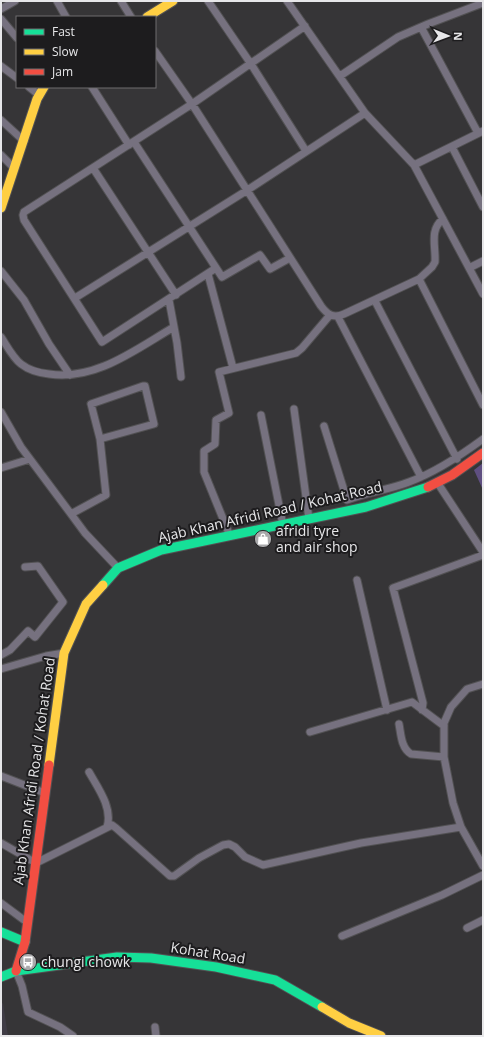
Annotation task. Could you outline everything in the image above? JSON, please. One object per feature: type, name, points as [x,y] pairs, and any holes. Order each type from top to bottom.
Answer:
[{"type":"main road","points":[[149,16],[173,1]]},
{"type":"main road","points":[[1,208],[41,91]]},
{"type":"main road","name":"Ajab Khan Afridi Road / Kohat Road","points":[[16,971],[25,942],[28,923],[64,653],[86,604],[118,568],[161,550],[366,507],[423,489],[452,476],[483,453]]},
{"type":"main road","points":[[1,932],[25,942]]},
{"type":"main road","name":"Kohat Road","points":[[1,974],[117,957],[150,958],[216,967],[275,980],[349,1023],[381,1036]]},
{"type":"street","points":[[1,9],[15,1]]},
{"type":"street","points":[[57,1],[65,16]]},
{"type":"street","points":[[120,1],[130,16]]},
{"type":"street","points":[[208,1],[251,64],[306,151]]},
{"type":"street","points":[[287,1],[365,113],[414,165],[483,294]]},
{"type":"street","points":[[340,76],[398,37],[483,3]]},
{"type":"street","points":[[1,19],[16,37]]},
{"type":"street","points":[[216,268],[169,300],[102,342],[24,220],[23,215],[24,212],[192,104],[305,26]]},
{"type":"street","points":[[414,165],[481,132],[421,27]]},
{"type":"street","points":[[156,52],[192,104],[246,191],[321,306],[330,315],[338,317],[375,301],[419,279],[435,262],[434,232],[436,226],[443,219]]},
{"type":"street","points":[[1,66],[16,77]]},
{"type":"street","points":[[93,88],[189,227],[222,278],[260,255],[270,269],[290,258]]},
{"type":"street","points":[[75,298],[246,191],[365,113]]},
{"type":"street","points":[[1,120],[24,141]]},
{"type":"street","points":[[452,147],[483,207]]},
{"type":"street","points":[[1,155],[14,168]]},
{"type":"street","points":[[93,168],[176,295]]},
{"type":"street","points":[[469,268],[483,261]]},
{"type":"street","points":[[1,271],[24,300],[70,375]]},
{"type":"street","points":[[208,274],[233,368]]},
{"type":"street","points":[[419,279],[483,405]]},
{"type":"street","points":[[169,300],[181,377]]},
{"type":"street","points":[[375,301],[457,459]]},
{"type":"street","points":[[230,536],[204,472],[204,452],[215,444],[216,420],[229,413],[219,372],[296,353],[330,315]]},
{"type":"street","points":[[338,317],[421,477]]},
{"type":"street","points":[[1,338],[20,364],[35,372],[63,376],[84,374],[107,366],[174,327]]},
{"type":"street","points":[[71,514],[106,495],[100,439],[91,404],[145,386],[154,424],[100,439]]},
{"type":"street","points":[[294,409],[309,519]]},
{"type":"street","points":[[1,412],[21,447],[71,514],[118,568]]},
{"type":"street","points":[[260,415],[283,525]]},
{"type":"street","points":[[324,426],[347,500],[359,495],[390,489],[421,477],[457,459],[483,439]]},
{"type":"street","points":[[1,468],[30,459]]},
{"type":"street","points":[[436,482],[483,552]]},
{"type":"street","points":[[422,710],[423,703],[393,588],[483,555]]},
{"type":"street","points":[[1,655],[10,650],[28,631],[35,637],[64,602],[38,566],[25,568]]},
{"type":"street","points":[[357,580],[387,710]]},
{"type":"street","points":[[1,669],[46,656],[64,653]]},
{"type":"street","points":[[483,684],[467,689],[451,707],[444,723],[444,757],[453,802],[461,827],[483,866]]},
{"type":"street","points":[[310,732],[412,702],[444,726]]},
{"type":"street","points":[[399,724],[404,746],[409,753],[444,757]]},
{"type":"street","points":[[89,772],[108,807],[109,820],[107,827]]},
{"type":"street","points":[[1,776],[45,793]]},
{"type":"street","points":[[1,843],[36,863],[112,825],[170,876],[174,876],[200,858],[223,845],[229,844],[235,847],[245,857],[263,865],[361,843],[461,827]]},
{"type":"street","points":[[342,936],[483,875]]},
{"type":"street","points":[[1,903],[28,923]]},
{"type":"street","points":[[467,928],[483,920]]},
{"type":"street","points":[[16,971],[22,986],[28,1012],[60,1027],[73,1036]]},
{"type":"street","points":[[154,1027],[156,1036]]},
{"type":"shaded area","points":[[483,463],[483,490],[474,470]]},
{"type":"shaded area","points":[[3,1003],[8,1036],[1,1036],[1,1004]]},
{"type":"traffic: fast","points":[[103,585],[118,568],[161,550],[366,507],[428,487]]},
{"type":"traffic: fast","points":[[1,932],[25,942]]},
{"type":"traffic: fast","points":[[1,977],[16,971],[117,957],[151,958],[216,967],[275,980],[322,1007]]},
{"type":"traffic: slow","points":[[149,16],[173,1]]},
{"type":"traffic: slow","points":[[1,208],[37,99],[43,88]]},
{"type":"traffic: slow","points":[[49,765],[64,653],[86,604],[103,585]]},
{"type":"traffic: slow","points":[[322,1007],[349,1023],[381,1036]]},
{"type":"traffic: jam","points":[[428,487],[452,475],[483,453]]},
{"type":"traffic: jam","points":[[16,971],[25,942],[49,765]]},
{"type":"place","name":"afridi tyre and air shop","points":[[263,539]]},
{"type":"place","name":"chungi chowk","points":[[28,962]]}]
